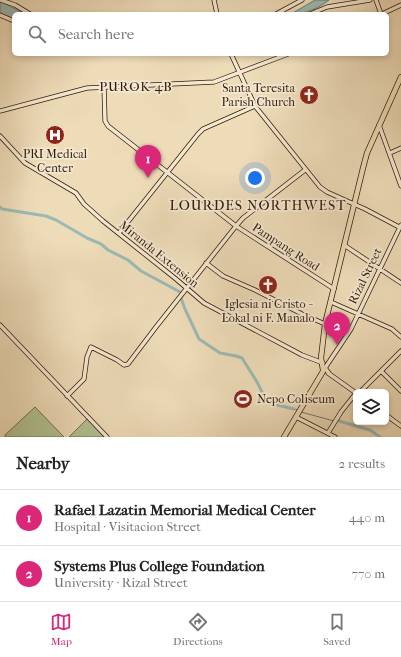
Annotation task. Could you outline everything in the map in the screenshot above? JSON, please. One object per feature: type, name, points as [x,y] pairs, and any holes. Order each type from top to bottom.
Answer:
[{"type":"main road","points":[[322,364],[325,324],[353,204],[367,153],[401,77]]},
{"type":"main road","name":"Rizal Street","points":[[286,436],[322,364]]},
{"type":"street","points":[[1,0],[15,5],[27,12]]},
{"type":"street","points":[[214,0],[217,12]]},
{"type":"street","points":[[280,12],[302,0]]},
{"type":"street","points":[[315,12],[327,7],[370,0]]},
{"type":"street","points":[[376,0],[380,12]]},
{"type":"street","points":[[386,12],[401,6]]},
{"type":"street","points":[[0,15],[12,20]]},
{"type":"street","points":[[232,56],[255,106],[305,170],[325,191],[400,226]]},
{"type":"street","points":[[0,111],[87,88],[104,86],[212,83],[283,56]]},
{"type":"street","name":"Pampang Road","points":[[104,86],[105,121],[107,125],[236,226],[334,289]]},
{"type":"street","points":[[119,233],[201,130],[255,106]]},
{"type":"street","points":[[379,125],[401,186]]},
{"type":"street","name":"Miranda Extension","points":[[0,136],[25,163],[76,193],[84,204],[209,307],[322,364],[328,373],[353,391]]},
{"type":"street","points":[[390,153],[401,148]]},
{"type":"street","points":[[67,396],[84,379],[87,357],[91,347],[124,365],[127,365],[236,226],[305,170]]},
{"type":"street","name":"Rizal Street","points":[[322,364],[351,329],[400,226]]},
{"type":"street","points":[[344,245],[380,267],[401,283]]},
{"type":"street","points":[[206,263],[223,276],[325,324]]},
{"type":"street","points":[[331,302],[392,329],[401,337]]},
{"type":"street","points":[[0,325],[107,437]]},
{"type":"street","points":[[363,389],[401,351]]},
{"type":"street","points":[[381,371],[401,391]]},
{"type":"street","points":[[328,433],[334,421],[353,397]]},
{"type":"street","points":[[298,414],[336,437]]},
{"type":"street","points":[[389,417],[401,426]]},
{"type":"green space","points":[[35,407],[64,437],[5,437],[5,435]]},
{"type":"green space","points":[[87,419],[105,437],[69,437]]},
{"type":"water","points":[[315,0],[329,0],[311,10],[305,12],[294,12]]},
{"type":"water","points":[[0,2],[20,12],[12,12],[12,19],[0,13]]},
{"type":"waterway","points":[[0,207],[2,209],[46,216],[56,220],[87,238],[101,244],[108,250],[128,260],[141,271],[183,294],[181,298],[199,339],[220,353],[242,358],[264,396],[273,404],[294,409]]},
{"type":"waterway","points":[[294,409],[298,410]]},
{"type":"waterway","points":[[301,412],[334,421]]},
{"type":"waterway","points":[[339,421],[370,430],[380,437]]},
{"type":"place","name":"Santa Teresita Parish Church","points":[[309,95]]},
{"type":"place","name":"PRI Medical Center","points":[[55,135]]},
{"type":"place","name":"Rafael Lazatin Memorial Medical Center","points":[[148,178]]},
{"type":"place","name":"Iglesia ni Cristo - Lokal ni F. Manalo","points":[[268,285]]},
{"type":"place","name":"Systems Plus College Foundation","points":[[337,345]]},
{"type":"place","name":"Nepo Coliseum","points":[[243,399]]},
{"type":"district","name":"PUROK 4B","points":[[136,86]]},
{"type":"district","name":"LOURDES NORTHWEST","points":[[258,205]]}]
